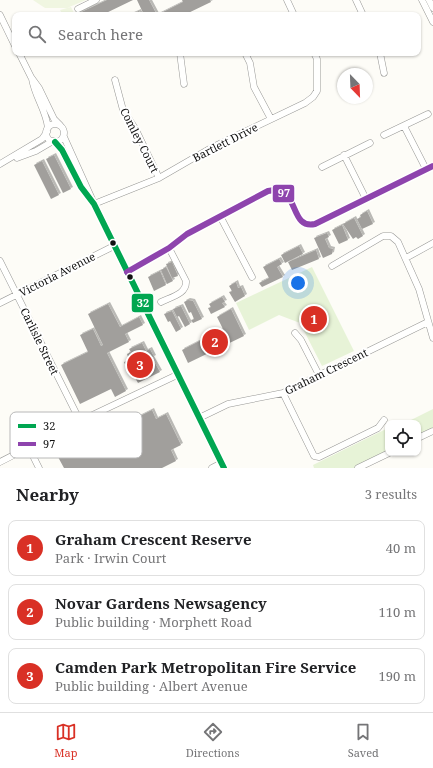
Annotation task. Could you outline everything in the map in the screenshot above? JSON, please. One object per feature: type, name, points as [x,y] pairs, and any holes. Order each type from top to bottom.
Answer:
[{"type":"street","points":[[78,9],[96,0]]},
{"type":"street","points":[[287,0],[293,12]]},
{"type":"street","points":[[356,0],[362,12]]},
{"type":"street","points":[[422,0],[433,22]]},
{"type":"street","points":[[429,0],[433,8]]},
{"type":"street","points":[[0,15],[12,40]]},
{"type":"street","points":[[20,56],[39,88],[54,119],[64,130],[64,137],[91,194],[94,204],[223,466],[212,468]]},
{"type":"street","points":[[180,56],[184,84]]},
{"type":"street","points":[[246,56],[250,63],[254,87],[271,119]]},
{"type":"street","name":"Bartlett Drive","points":[[94,204],[159,178],[211,148],[305,103],[313,97],[317,91],[318,65],[316,56]]},
{"type":"street","points":[[381,56],[384,73]]},
{"type":"street","points":[[31,77],[34,91],[47,119],[49,139],[62,150],[81,187],[94,204]]},
{"type":"street","name":"Comley Court","points":[[115,80],[123,110],[136,130],[159,178]]},
{"type":"street","points":[[384,135],[428,114]]},
{"type":"street","points":[[0,164],[42,139],[47,130],[53,124],[60,125]]},
{"type":"street","points":[[404,126],[426,169]]},
{"type":"street","points":[[7,160],[28,154],[59,141],[64,137]]},
{"type":"street","points":[[322,167],[344,155],[370,144]]},
{"type":"street","points":[[344,155],[366,199]]},
{"type":"street","points":[[127,272],[169,248],[187,234],[268,191],[276,189],[287,194],[299,218],[304,223],[309,225],[315,224],[433,166]]},
{"type":"street","points":[[220,216],[252,277]]},
{"type":"street","points":[[332,266],[383,236],[391,236],[398,242],[419,289],[433,338]]},
{"type":"street","points":[[406,258],[433,243]]},
{"type":"street","name":"Victoria Avenue","points":[[0,303],[114,246]]},
{"type":"street","points":[[161,302],[183,291],[186,286],[186,281],[169,248]]},
{"type":"street","name":"Carlisle Street","points":[[0,261],[76,412]]},
{"type":"street","name":"Graham Crescent","points":[[199,418],[228,404],[282,392],[428,322]]},
{"type":"street","points":[[295,334],[301,340],[319,375]]},
{"type":"street","points":[[99,412],[177,375]]},
{"type":"street","points":[[282,392],[314,456],[316,457],[319,457],[378,428],[384,420]]},
{"type":"street","points":[[421,437],[433,431]]},
{"type":"street","points":[[358,468],[385,455]]},
{"type":"street","points":[[0,462],[10,457]]},
{"type":"street","points":[[34,458],[39,468]]},
{"type":"green space","points":[[33,0],[86,0],[67,8],[45,8]]},
{"type":"green space","points":[[71,7],[74,12],[61,12],[60,10]]},
{"type":"green space","points":[[312,267],[354,351],[322,366],[300,323],[279,315],[249,330],[236,303]]},
{"type":"green space","points":[[433,409],[433,428],[421,434],[421,420],[411,420]]},
{"type":"green space","points":[[385,429],[385,452],[354,468],[314,468],[313,465]]},
{"type":"building","points":[[107,0],[133,0],[108,12],[81,12]]},
{"type":"building","points":[[137,0],[149,0],[155,12],[143,12]]},
{"type":"building","points":[[182,0],[210,0],[211,2],[190,12],[163,12],[183,2]]},
{"type":"building","points":[[54,155],[71,189],[63,193],[46,159]]},
{"type":"building","points":[[42,161],[59,195],[51,199],[34,165]]},
{"type":"building","points":[[367,211],[373,224],[362,229],[357,219],[361,217],[360,215]]},
{"type":"building","points":[[354,218],[363,236],[358,239],[356,237],[353,239],[343,224]]},
{"type":"building","points":[[342,225],[348,240],[339,244],[332,230]]},
{"type":"building","points":[[327,233],[329,237],[325,239],[329,248],[333,249],[332,254],[323,258],[314,238]]},
{"type":"building","points":[[299,246],[303,254],[285,263],[281,255]]},
{"type":"building","points":[[316,250],[319,259],[292,270],[288,262]]},
{"type":"building","points":[[279,259],[282,264],[277,267],[283,277],[262,287],[259,283],[269,278],[263,267]]},
{"type":"building","points":[[172,262],[178,276],[172,278],[166,264]]},
{"type":"building","points":[[166,267],[173,281],[167,284],[161,270]]},
{"type":"building","points":[[160,271],[166,285],[154,291],[148,277]]},
{"type":"building","points":[[236,282],[238,288],[241,287],[245,296],[235,302],[229,292],[232,291],[229,286]]},
{"type":"building","points":[[222,297],[225,302],[222,303],[225,307],[211,314],[208,308],[211,307],[209,304]]},
{"type":"building","points":[[188,300],[193,301],[202,319],[193,323],[191,320],[194,319],[191,312],[189,313],[184,302]]},
{"type":"building","points":[[108,304],[120,327],[139,317],[143,325],[125,334],[129,342],[107,353],[126,391],[115,397],[111,389],[80,404],[61,365],[88,352],[80,335],[93,329],[101,346],[103,345],[88,314]]},
{"type":"building","points":[[181,306],[190,324],[185,327],[173,309]]},
{"type":"building","points":[[231,309],[244,336],[188,363],[182,350],[223,329],[217,317]]},
{"type":"building","points":[[172,311],[181,329],[176,332],[164,314]]},
{"type":"building","points":[[142,343],[146,351],[150,349],[154,357],[152,358],[160,372],[138,383],[134,376],[139,373],[136,367],[128,371],[124,362],[129,360],[127,354],[131,352],[129,349]]},
{"type":"building","points":[[152,410],[156,419],[166,414],[181,445],[171,450],[176,461],[162,468],[64,468],[59,458],[142,458],[142,415]]},
{"type":"transit line","name":"32","points":[[55,142],[62,150],[81,187],[94,204],[224,468]]},
{"type":"transit line","name":"97","points":[[127,272],[169,248],[187,234],[268,191],[278,191],[285,194],[301,220],[307,224],[315,224],[433,166]]},
{"type":"place","name":"Graham Crescent Reserve","points":[[314,319]]},
{"type":"place","name":"Novar Gardens Newsagency","points":[[215,342]]},
{"type":"place","name":"Camden Park Metropolitan Fire Service","points":[[140,365]]}]
